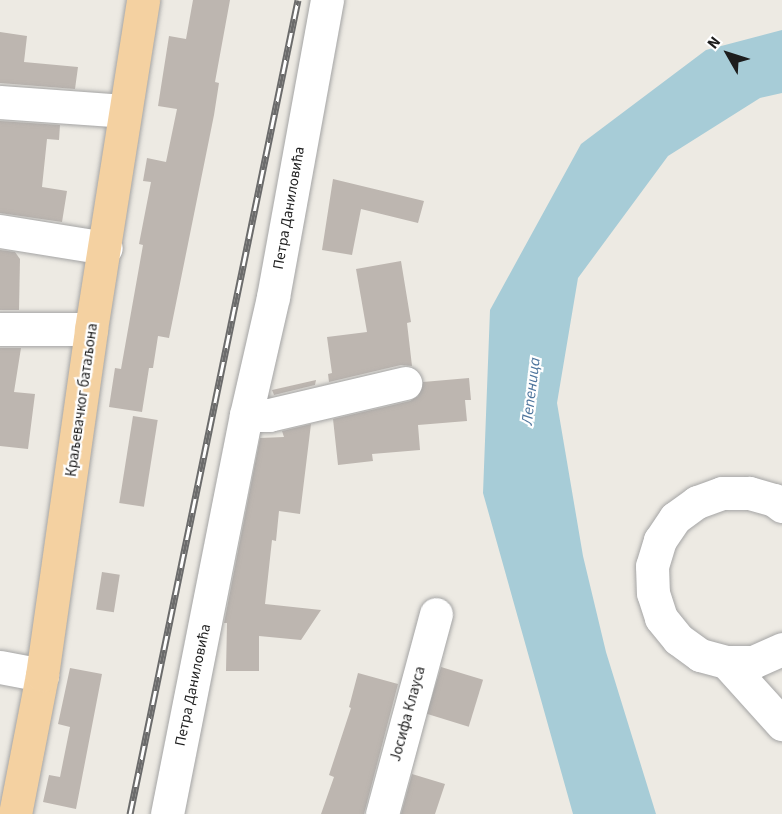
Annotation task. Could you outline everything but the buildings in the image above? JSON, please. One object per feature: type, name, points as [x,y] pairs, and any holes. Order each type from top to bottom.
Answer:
[{"type":"main road","name":"Краљевачког батаљона","points":[[15,809],[42,675],[91,329],[106,248],[143,0]]},
{"type":"street","name":"Петра Даниловића","points":[[167,814],[246,415],[273,297],[327,0]]},
{"type":"street","points":[[0,102],[125,111]]},
{"type":"street","points":[[0,231],[106,248]]},
{"type":"street","points":[[0,329],[91,329]]},
{"type":"street","points":[[246,415],[269,415],[405,383]]},
{"type":"street","points":[[782,506],[774,500],[749,493],[722,493],[697,502],[682,513],[660,540],[652,566],[653,593],[661,618],[678,639],[693,650],[726,662],[753,662],[782,649]]},
{"type":"street","name":"Јосифа Клауса","points":[[382,814],[436,614]]},
{"type":"street","points":[[726,662],[782,724]]},
{"type":"street","points":[[0,667],[42,675]]},
{"type":"water","name":"Лепеница","points":[[782,30],[782,93],[760,98],[668,156],[578,278],[557,403],[583,556],[606,652],[656,814],[573,814],[483,493],[490,310],[581,144],[706,50]]},
{"type":"railway","points":[[130,814],[298,0]]}]
